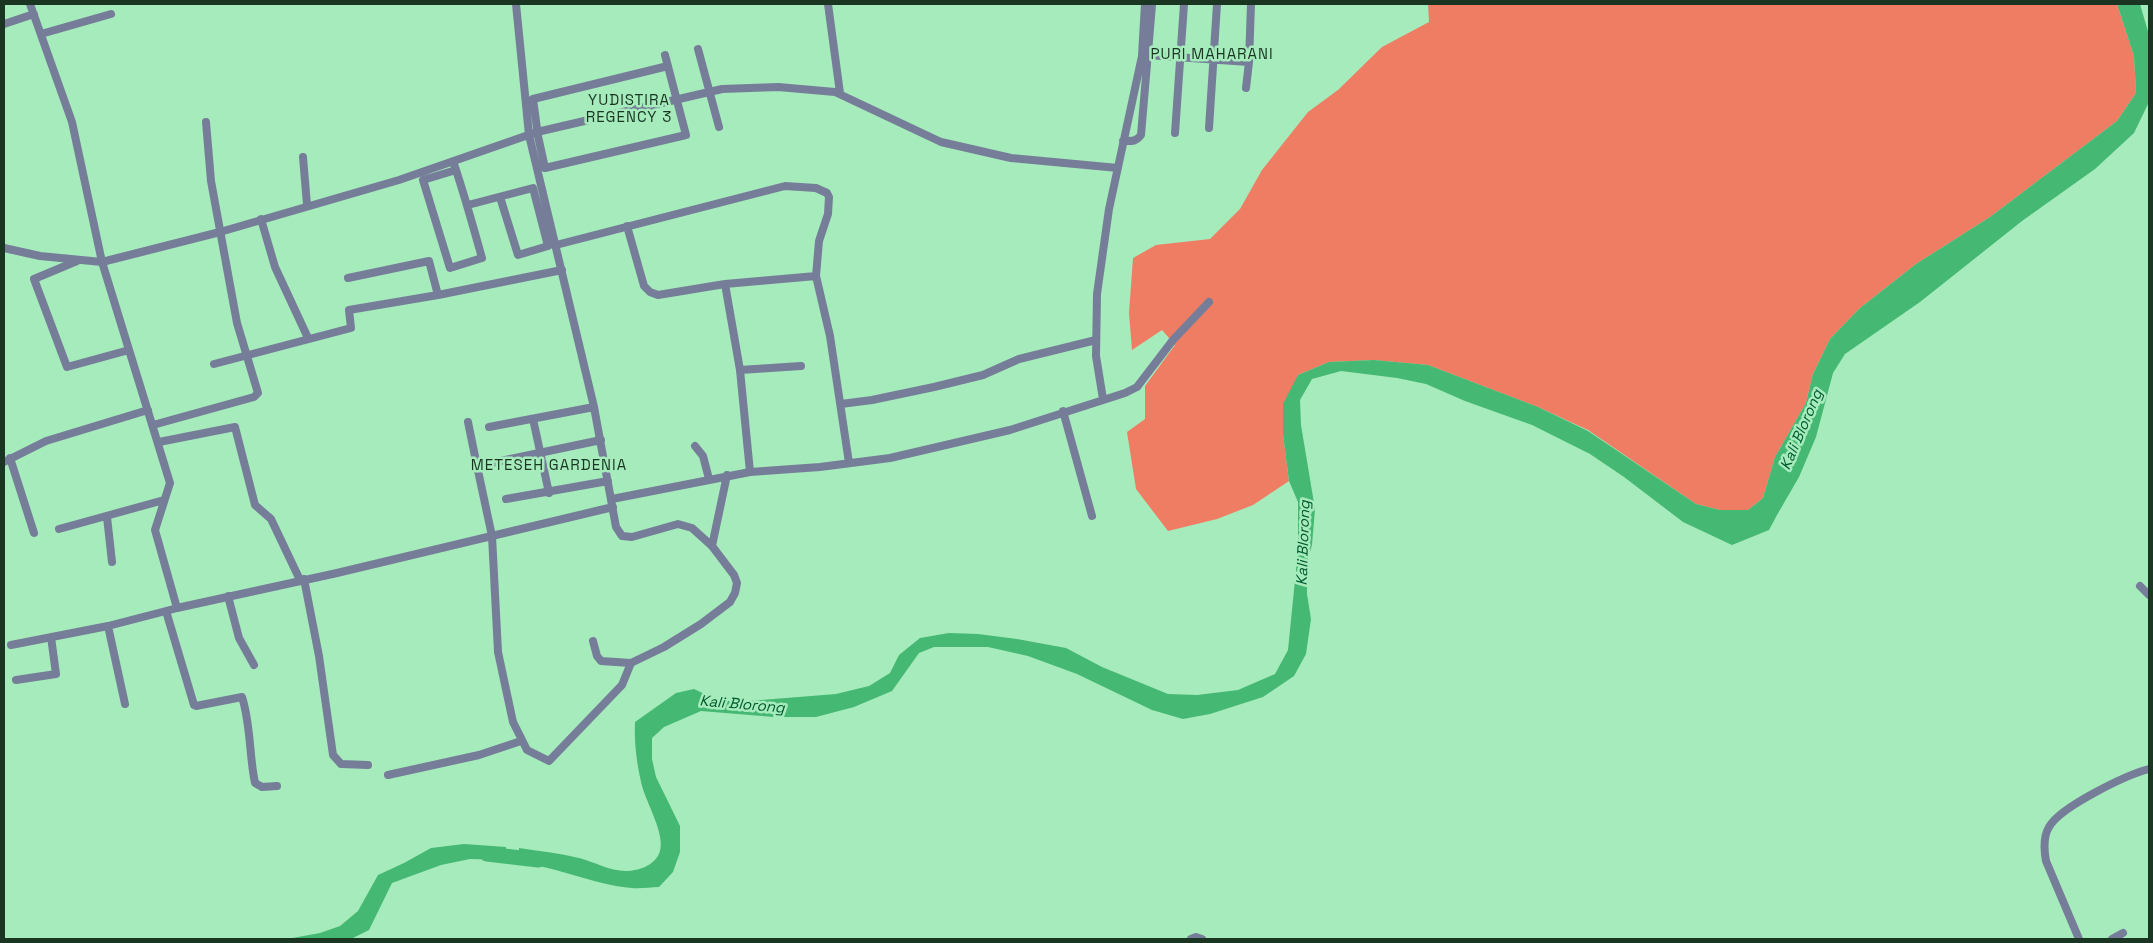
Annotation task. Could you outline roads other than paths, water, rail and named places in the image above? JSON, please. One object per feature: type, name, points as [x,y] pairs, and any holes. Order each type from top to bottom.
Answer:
[{"type":"street","points":[[30,4],[72,122],[102,262],[159,442],[170,483],[155,530],[177,608]]},
{"type":"street","points":[[516,4],[535,134],[556,245],[602,440],[616,527],[622,536],[632,537],[678,524],[692,528],[712,546],[734,575],[737,582],[735,593],[730,602],[664,647],[650,652],[631,663],[601,661],[597,656],[593,641]]},
{"type":"street","points":[[828,4],[840,93]]},
{"type":"street","points":[[1175,133],[1184,4]]},
{"type":"street","points":[[1209,128],[1217,4]]},
{"type":"street","points":[[1246,88],[1252,4]]},
{"type":"street","points":[[1124,141],[1134,142],[1141,135],[1149,5]]},
{"type":"street","points":[[1103,399],[1096,356],[1097,294],[1118,168],[1142,56],[1149,5]]},
{"type":"street","points":[[4,24],[34,14]]},
{"type":"street","points":[[41,34],[111,14]]},
{"type":"street","points":[[698,49],[718,127]]},
{"type":"street","points":[[665,54],[686,136],[545,168],[535,134],[533,99],[668,66]]},
{"type":"street","points":[[1147,55],[1248,62]]},
{"type":"street","points":[[4,248],[40,256],[102,262],[220,232],[307,205],[399,180],[535,134],[722,89],[778,86],[840,93],[941,142],[1011,158],[1118,168]]},
{"type":"street","points":[[153,425],[257,395],[257,387],[246,357],[237,323],[220,232],[211,180],[206,122]]},
{"type":"street","points":[[303,157],[307,205]]},
{"type":"street","points":[[453,161],[456,170],[468,206],[482,258],[450,268],[423,180],[456,170]]},
{"type":"street","points":[[556,245],[785,186],[816,188],[827,192],[829,197],[828,214],[820,241],[816,276],[830,336],[849,463]]},
{"type":"street","points":[[468,206],[500,197],[533,188],[548,246],[518,255],[500,197]]},
{"type":"street","points":[[261,219],[275,267],[308,338]]},
{"type":"street","points":[[627,226],[644,286],[658,296],[725,284],[816,276]]},
{"type":"street","points":[[79,260],[34,279],[67,367],[129,350]]},
{"type":"street","points":[[348,278],[429,262],[438,295]]},
{"type":"street","points":[[214,364],[351,328],[349,310],[438,295],[562,270]]},
{"type":"street","points":[[725,284],[740,370],[750,472]]},
{"type":"street","points":[[11,645],[108,626],[228,596],[492,536],[709,479],[750,472],[890,458],[1010,430],[1137,387],[1173,340],[1209,302]]},
{"type":"street","points":[[841,404],[872,400],[983,375],[1019,359],[1096,340]]},
{"type":"street","points":[[740,370],[801,366]]},
{"type":"street","points":[[489,427],[594,406]]},
{"type":"street","points":[[34,533],[7,460],[46,441],[148,410]]},
{"type":"street","points":[[1063,411],[1092,516]]},
{"type":"street","points":[[534,419],[549,493]]},
{"type":"street","points":[[468,422],[492,536],[498,652],[513,722],[527,750],[549,761],[622,685],[631,663]]},
{"type":"street","points":[[159,442],[235,427],[255,505],[271,519],[302,580],[319,656],[333,754],[341,764],[368,766]]},
{"type":"street","points":[[476,466],[602,440]]},
{"type":"street","points":[[695,446],[703,456],[709,479]]},
{"type":"street","points":[[712,546],[727,476]]},
{"type":"street","points":[[506,500],[608,481]]},
{"type":"street","points":[[59,529],[164,500]]},
{"type":"street","points":[[107,516],[112,562]]},
{"type":"street","points":[[2140,586],[2149,595]]},
{"type":"street","points":[[228,596],[239,638],[254,665]]},
{"type":"street","points":[[166,611],[194,705],[242,697],[250,736],[249,743],[255,784],[262,788],[276,786]]},
{"type":"street","points":[[108,626],[125,704]]},
{"type":"street","points":[[16,680],[56,674],[51,637]]},
{"type":"street","points":[[388,775],[479,755],[521,741]]},
{"type":"street","points":[[2079,939],[2046,861],[2044,847],[2046,833],[2057,818],[2088,796],[2149,769]]},
{"type":"street","points":[[2112,939],[2123,933]]},
{"type":"street","points":[[1192,939],[1196,937],[1202,939]]},
{"type":"water","points":[[2117,4],[2140,4],[2149,35],[2149,102],[2134,133],[2095,169],[2022,221],[1920,302],[1845,354],[1833,373],[1816,437],[1799,477],[1769,530],[1732,545],[1683,522],[1624,477],[1590,454],[1532,425],[1465,401],[1426,384],[1397,378],[1341,371],[1312,379],[1300,400],[1301,425],[1315,509],[1312,545],[1307,562],[1307,594],[1311,619],[1306,654],[1294,676],[1263,697],[1210,714],[1183,719],[1152,710],[1077,674],[1028,656],[988,647],[934,647],[919,653],[892,691],[854,707],[816,717],[774,717],[701,711],[664,727],[652,738],[652,759],[656,777],[680,826],[680,852],[673,872],[659,887],[635,888],[618,886],[547,868],[518,863],[519,848],[572,856],[620,871],[631,871],[641,868],[655,860],[660,851],[660,836],[640,778],[635,746],[635,722],[676,693],[694,689],[715,699],[736,702],[836,694],[869,686],[890,673],[899,655],[920,638],[949,633],[978,634],[1017,639],[1066,648],[1102,667],[1168,694],[1197,695],[1238,690],[1275,674],[1288,650],[1298,550],[1298,502],[1289,481],[1283,434],[1283,404],[1298,375],[1329,362],[1374,360],[1428,365],[1538,407],[1588,431],[1696,504],[1720,510],[1748,510],[1763,498],[1775,457],[1806,403],[1813,374],[1830,339],[1860,308],[1916,264],[1990,217],[2117,121],[2136,93],[2134,56]]},
{"type":"water","points":[[464,844],[506,847],[505,860],[470,859],[441,865],[392,883],[369,930],[351,939],[287,939],[320,933],[340,926],[358,911],[378,875],[431,848]]},
{"type":"waterway","name":"Kali Blorong","points":[[487,854],[538,860]]},
{"type":"district","name":"PURI MAHARANI","points":[[1212,55]]},
{"type":"district","name":"YUDISTIRA REGENCY 3","points":[[629,110]]},
{"type":"district","name":"METESEH GARDENIA","points":[[549,466]]}]
